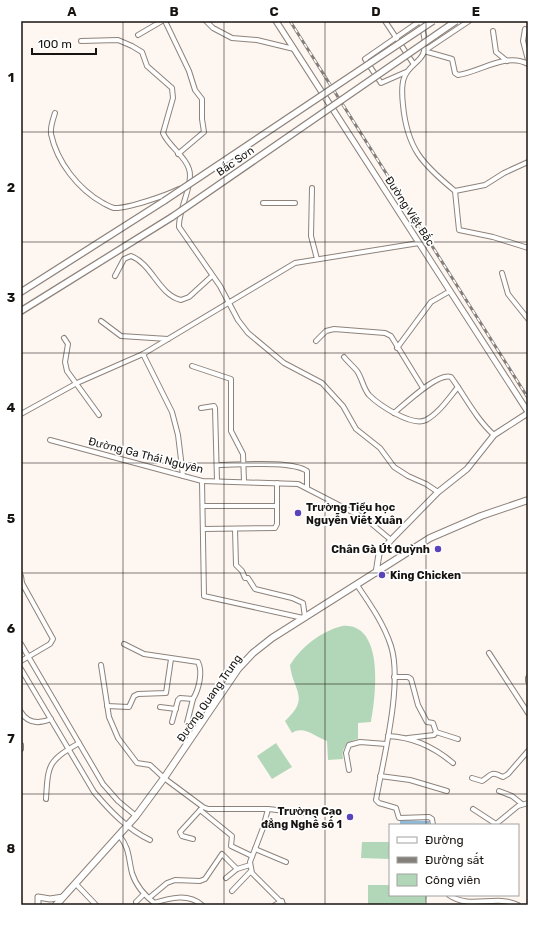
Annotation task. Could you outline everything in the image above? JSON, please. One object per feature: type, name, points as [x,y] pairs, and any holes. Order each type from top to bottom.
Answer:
[{"type":"main road","name":"Bắc Sơn","points":[[21,292],[164,201],[433,21]]},
{"type":"main road","name":"Bắc Sơn","points":[[21,311],[172,217],[456,21]]},
{"type":"main road","name":"Đường Quang Trung","points":[[56,905],[136,816],[164,778],[238,669],[253,653],[272,638],[439,534],[481,516],[528,500]]},
{"type":"street","points":[[138,35],[162,21]]},
{"type":"street","points":[[165,21],[195,90],[203,102],[202,119],[204,132],[178,154]]},
{"type":"street","points":[[206,21],[213,28],[232,38],[257,40],[294,49]]},
{"type":"street","name":"Đường Việt Bắc","points":[[276,21],[528,412]]},
{"type":"street","points":[[385,21],[413,63]]},
{"type":"street","points":[[406,72],[381,83],[366,59],[421,21],[424,51]]},
{"type":"street","points":[[469,21],[424,51],[421,57],[413,63],[406,72],[402,90],[408,137],[417,154],[437,176],[454,191],[459,230],[493,237],[528,248]]},
{"type":"street","points":[[424,51],[452,59],[454,73],[458,75],[507,61],[517,60],[528,64],[523,41],[525,28]]},
{"type":"street","points":[[493,31],[496,52],[507,61]]},
{"type":"street","points":[[81,41],[120,40],[142,52],[147,66],[172,88],[173,91],[163,130],[168,142],[188,167],[190,174],[179,227],[220,286],[248,333],[278,359],[322,383],[340,402],[356,429],[380,448],[394,467],[438,492]]},
{"type":"street","points":[[55,113],[51,133],[60,157],[83,190],[110,207],[122,207],[160,197],[179,188],[189,181]]},
{"type":"street","points":[[454,191],[485,185],[508,170],[528,162]]},
{"type":"street","points":[[312,188],[311,231],[317,259]]},
{"type":"street","points":[[263,203],[295,203]]},
{"type":"street","points":[[21,414],[77,383],[143,354],[295,263],[419,242]]},
{"type":"street","points":[[115,276],[124,259],[132,256],[140,260],[171,295],[181,300],[212,276]]},
{"type":"street","points":[[502,273],[508,294],[528,319]]},
{"type":"street","points":[[397,348],[431,302],[450,291]]},
{"type":"street","points":[[101,321],[121,336],[169,339]]},
{"type":"street","points":[[316,341],[326,331],[334,329],[385,333],[391,336],[423,388]]},
{"type":"street","points":[[64,338],[68,344],[66,370],[77,383],[98,415]]},
{"type":"street","points":[[143,354],[172,412],[178,435],[183,476]]},
{"type":"street","points":[[344,357],[356,370],[369,394],[394,413],[411,420],[424,421],[443,405],[458,387]]},
{"type":"street","points":[[192,366],[231,379],[231,432],[243,454],[244,481]]},
{"type":"street","points":[[394,413],[423,388],[445,375],[451,377],[481,422],[494,435]]},
{"type":"street","points":[[201,408],[214,406],[215,408],[217,481]]},
{"type":"street","points":[[376,573],[379,554],[391,540],[438,492],[466,469],[494,435],[528,412]]},
{"type":"street","name":"Đường Ga Thái Nguyên","points":[[50,440],[202,481],[244,481],[298,484],[366,519],[391,540]]},
{"type":"street","points":[[217,465],[277,464],[306,469],[307,488]]},
{"type":"street","points":[[202,481],[204,596],[304,618],[303,603],[292,598],[255,589],[248,578],[244,578],[242,571],[236,565],[235,529]]},
{"type":"street","points":[[203,529],[275,528],[277,524],[277,483]]},
{"type":"street","points":[[202,506],[277,506]]},
{"type":"street","points":[[21,576],[22,583],[53,637],[53,641],[50,644],[21,661]]},
{"type":"street","points":[[357,585],[385,629],[394,655],[392,712],[380,776],[377,802],[394,806],[397,810],[399,818],[429,817],[432,819],[433,824]]},
{"type":"street","points":[[21,644],[103,784],[118,801],[136,816]]},
{"type":"street","points":[[124,644],[144,654],[198,662],[200,676],[198,689],[193,699],[187,723]]},
{"type":"street","points":[[489,653],[528,714]]},
{"type":"street","points":[[107,706],[129,707],[134,696],[138,694],[166,693],[171,659]]},
{"type":"street","points":[[100,664],[107,706],[118,738],[137,763],[150,765],[232,836],[231,846],[252,856]]},
{"type":"street","points":[[21,669],[94,792],[109,810],[135,833],[150,840]]},
{"type":"street","points":[[394,677],[408,677],[411,679],[423,716],[427,722],[435,724],[436,732]]},
{"type":"street","points":[[172,722],[178,700],[180,698],[193,699]]},
{"type":"street","points":[[160,707],[176,709]]},
{"type":"street","points":[[21,712],[25,718],[34,722],[41,723],[51,719]]},
{"type":"street","points":[[388,736],[408,738],[434,735],[436,732]]},
{"type":"street","points":[[436,732],[458,739]]},
{"type":"street","points":[[408,738],[432,748],[453,763]]},
{"type":"street","points":[[349,770],[346,753],[349,745],[360,742],[386,744]]},
{"type":"street","points":[[46,799],[49,767],[53,760],[79,743]]},
{"type":"street","points":[[472,778],[482,781],[492,773],[496,773],[503,777],[508,774],[528,750]]},
{"type":"street","points":[[380,776],[410,780],[447,791]]},
{"type":"street","points":[[499,791],[512,796],[522,804]]},
{"type":"street","points":[[474,809],[496,824],[522,804],[528,803]]},
{"type":"street","points":[[193,840],[182,836],[180,832],[201,809],[268,809],[304,813]]},
{"type":"street","points":[[268,809],[250,865],[251,871],[283,903],[276,905]]},
{"type":"street","points":[[118,835],[128,847],[132,874],[138,886],[155,904],[172,898],[184,898],[195,900],[202,905]]},
{"type":"street","points":[[255,849],[286,862]]},
{"type":"street","points":[[148,898],[167,883],[175,880],[200,881],[205,879],[222,854],[237,869]]},
{"type":"street","points":[[226,878],[237,869],[250,865]]},
{"type":"street","points":[[232,891],[251,871]]},
{"type":"street","points":[[75,883],[96,905]]},
{"type":"street","points":[[136,902],[144,894]]},
{"type":"street","points":[[451,896],[463,904],[509,901],[518,905]]},
{"type":"street","points":[[38,905],[38,897],[50,900],[62,897]]},
{"type":"green space","points":[[342,626],[356,628],[365,636],[371,648],[374,663],[375,696],[371,722],[358,723],[358,739],[351,741],[344,748],[343,759],[328,760],[327,741],[310,732],[301,730],[292,733],[285,721],[293,713],[299,700],[290,665],[300,652],[312,641],[326,632]]},
{"type":"green space","points":[[276,743],[292,767],[272,779],[257,756]]},
{"type":"green space","points":[[362,842],[389,842],[389,859],[361,858]]},
{"type":"green space","points":[[368,885],[389,885],[389,896],[427,896],[425,905],[368,905]]},
{"type":"water","points":[[400,820],[429,821],[430,824],[400,824]]},
{"type":"railway","points":[[290,21],[528,398]]},
{"type":"place","name":"Trường Tiểu học Nguyễn Viết Xuân","points":[[298,513]]},
{"type":"place","name":"Chân Gà Út Quỳnh","points":[[438,549]]},
{"type":"place","name":"King Chicken","points":[[382,575]]},
{"type":"place","name":"Trường Cao đẳng Nghề số 1","points":[[350,817]]}]
